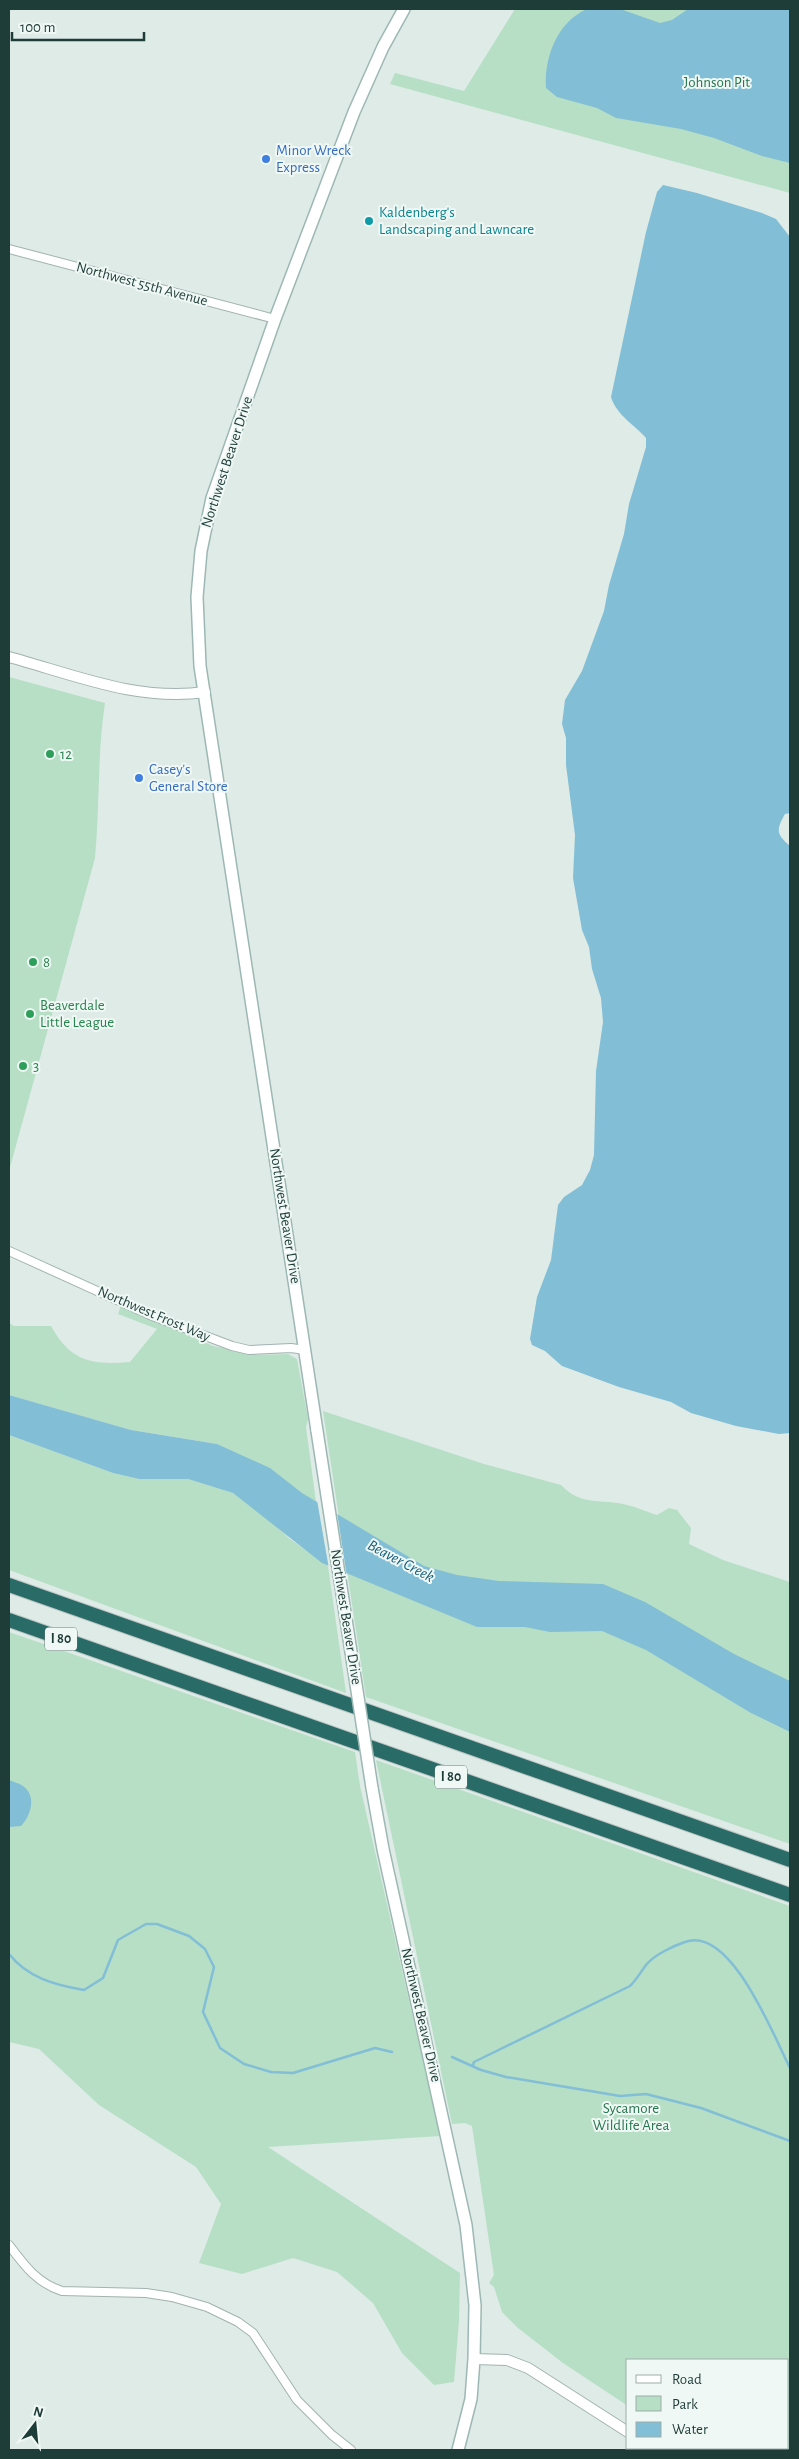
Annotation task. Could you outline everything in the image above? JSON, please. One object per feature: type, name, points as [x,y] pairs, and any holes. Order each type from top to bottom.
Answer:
[{"type":"highway","name":"I 80","points":[[9,1584],[790,1860]]},
{"type":"highway","name":"I 80","points":[[9,1620],[790,1895]]},
{"type":"main road","name":"Northwest Beaver Drive","points":[[404,9],[383,47],[354,112],[275,318],[205,524],[197,598],[198,646],[372,1788],[383,1849],[466,2225],[475,2305],[474,2359],[471,2398],[458,2450]]},
{"type":"street","name":"Northwest 55th Avenue","points":[[9,249],[275,318]]},
{"type":"street","points":[[9,657],[150,694],[168,696],[204,692]]},
{"type":"street","name":"Northwest Frost Way","points":[[9,1251],[150,1315],[232,1346],[248,1350],[291,1348],[305,1350]]},
{"type":"street","points":[[9,2245],[33,2276],[50,2287],[62,2291],[146,2294],[172,2297],[207,2307],[238,2322],[253,2333],[297,2400],[332,2435],[352,2450]]},
{"type":"street","points":[[474,2359],[507,2360],[528,2368],[626,2431]]},
{"type":"green space","name":"Johnson Pit","points":[[515,9],[790,9],[790,193],[390,84],[395,73],[464,91]]},
{"type":"green space","name":"Beaverdale Little League","points":[[9,677],[105,703],[102,722],[95,858],[9,1171]]},
{"type":"green space","points":[[121,1305],[213,1346],[257,1355],[288,1354],[297,1359],[308,1419],[306,1427],[316,1502],[217,1444],[131,1430],[9,1395],[9,1323],[14,1326],[51,1326],[66,1347],[84,1359],[104,1363],[130,1362],[157,1329],[118,1314]]},
{"type":"green space","points":[[323,1411],[484,1464],[561,1485],[569,1492],[585,1499],[627,1505],[657,1515],[669,1508],[677,1510],[691,1528],[689,1544],[723,1560],[790,1582],[790,1844],[366,1697]]},
{"type":"green space","points":[[9,1435],[113,1473],[139,1479],[188,1479],[233,1493],[262,1514],[290,1539],[328,1566],[346,1693],[9,1570]]},
{"type":"green space","points":[[9,1632],[355,1752],[360,1786],[440,2136],[268,2147],[460,2273],[459,2321],[454,2382],[434,2385],[402,2353],[373,2303],[337,2272],[293,2258],[242,2274],[199,2263],[221,2204],[196,2167],[99,2105],[39,2049],[9,2042]]},
{"type":"green space","name":"Sycamore Wildlife Area","points":[[376,1760],[790,1906],[790,2450],[698,2449],[789,2449],[789,2359],[626,2359],[626,2405],[563,2363],[518,2328],[502,2312],[494,2287],[489,2283],[494,2275],[472,2126],[465,2123],[452,2124]]},
{"type":"water","name":"Johnson Pit","points":[[587,9],[620,9],[660,23],[672,20],[688,9],[790,9],[790,163],[762,156],[714,138],[681,129],[616,118],[597,108],[557,97],[546,88],[547,65],[550,53],[560,32],[577,15]]},
{"type":"water","points":[[663,185],[697,193],[762,213],[776,219],[790,237],[790,813],[785,814],[780,824],[779,832],[790,846],[790,1433],[779,1434],[736,1426],[691,1413],[671,1402],[619,1387],[562,1366],[545,1351],[532,1345],[530,1339],[537,1297],[551,1260],[558,1205],[564,1197],[582,1185],[590,1170],[594,1155],[596,1071],[603,1022],[601,998],[592,969],[589,947],[582,930],[573,878],[575,835],[566,765],[566,738],[562,724],[565,700],[582,671],[604,611],[609,585],[624,534],[629,504],[646,447],[646,438],[617,410],[611,397],[646,232],[657,192]]},
{"type":"water","name":"Beaver Creek","points":[[9,1395],[131,1430],[217,1444],[270,1468],[302,1493],[424,1566],[457,1575],[499,1581],[603,1584],[645,1602],[734,1654],[790,1681],[790,1732],[751,1713],[646,1650],[602,1631],[550,1632],[525,1627],[477,1627],[322,1563],[233,1493],[188,1479],[139,1479],[113,1473],[9,1435]]},
{"type":"water","points":[[9,1780],[23,1786],[30,1795],[30,1812],[21,1826],[9,1827]]},
{"type":"pier","points":[[317,1500],[337,1512],[347,1577],[329,1569]]},
{"type":"waterway","points":[[9,1954],[33,1975],[63,1986],[84,1990],[103,1978],[118,1940],[146,1924],[157,1924],[189,1936],[205,1949],[214,1967],[203,2012],[220,2048],[244,2064],[271,2072],[293,2073],[375,2048],[392,2052]]},
{"type":"waterway","points":[[473,2065],[474,2062],[630,1986],[649,1961],[664,1951],[685,1942],[702,1941],[719,1950],[734,1966],[749,1987],[790,2068]]},
{"type":"waterway","points":[[452,2057],[481,2070],[506,2077],[620,2096],[646,2094],[701,2108],[790,2141]]},
{"type":"place","name":"Minor Wreck Express","points":[[266,159]]},
{"type":"place","name":"Kaldenberg's Landscaping and Lawncare","points":[[369,221]]},
{"type":"place","name":"12","points":[[50,754]]},
{"type":"place","name":"Casey's General Store","points":[[139,778]]},
{"type":"place","name":"8","points":[[33,962]]},
{"type":"place","name":"Beaverdale Little League","points":[[30,1014]]},
{"type":"place","name":"3","points":[[23,1066]]}]
